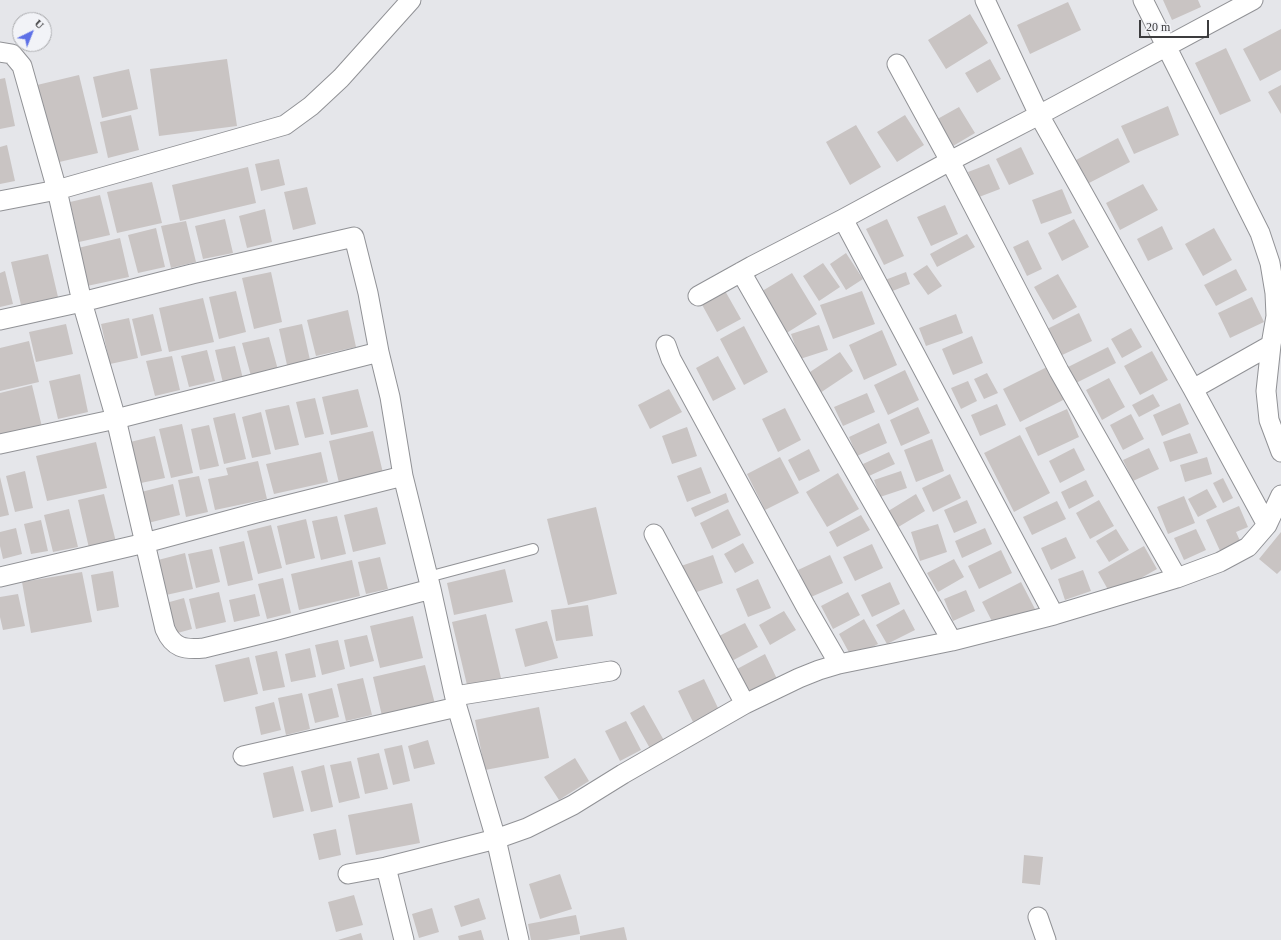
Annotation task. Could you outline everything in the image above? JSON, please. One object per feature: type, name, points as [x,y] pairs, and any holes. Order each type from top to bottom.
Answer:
[{"type":"street","points":[[0,201],[57,190],[286,125],[312,106],[341,78],[411,0]]},
{"type":"street","points":[[985,0],[1039,115],[1193,389],[1267,525]]},
{"type":"street","points":[[1143,0],[1260,233],[1270,263],[1275,293],[1276,316],[1266,391],[1269,420],[1281,452]]},
{"type":"street","points":[[698,296],[1253,0]]},
{"type":"street","points":[[0,52],[12,54],[22,66],[57,190],[82,302],[116,419],[165,629],[169,637],[178,646],[191,649],[204,648],[277,630],[430,583]]},
{"type":"street","points":[[897,64],[950,161],[1059,371],[1177,578]]},
{"type":"street","points":[[843,220],[1054,615]]},
{"type":"street","points":[[0,320],[354,237],[368,293],[379,352],[390,397],[404,476],[430,583],[456,702],[496,839],[519,940]]},
{"type":"street","points":[[741,272],[952,641]]},
{"type":"street","points":[[666,345],[671,359],[806,607],[839,664]]},
{"type":"street","points":[[1193,389],[1271,346]]},
{"type":"street","points":[[0,444],[116,419],[379,352]]},
{"type":"street","points":[[0,576],[145,543],[404,476]]},
{"type":"street","points":[[348,874],[386,867],[496,839],[527,828],[549,818],[745,704],[799,678],[839,664],[952,641],[1054,615],[1177,578],[1220,562],[1248,547],[1267,525],[1281,495]]},
{"type":"street","points":[[654,534],[745,704]]},
{"type":"street","points":[[243,756],[456,702],[611,671]]},
{"type":"street","points":[[386,867],[404,940]]},
{"type":"street","points":[[1038,917],[1046,940]]},
{"type":"lane","points":[[430,583],[533,548]]},
{"type":"building","points":[[1163,0],[1198,0],[1201,7],[1172,20]]},
{"type":"building","points":[[1068,2],[1081,30],[1030,54],[1017,25]]},
{"type":"building","points":[[970,14],[988,43],[946,69],[928,40]]},
{"type":"building","points":[[1281,29],[1281,70],[1260,81],[1243,49]]},
{"type":"building","points":[[1226,48],[1251,101],[1220,115],[1195,63]]},
{"type":"building","points":[[227,59],[237,126],[159,136],[150,69]]},
{"type":"building","points":[[990,59],[1001,79],[977,93],[965,73]]},
{"type":"building","points":[[129,69],[138,109],[102,118],[93,77]]},
{"type":"building","points":[[79,75],[98,153],[55,163],[37,85]]},
{"type":"building","points":[[5,78],[15,126],[0,129],[0,79]]},
{"type":"building","points":[[1281,85],[1281,114],[1268,92]]},
{"type":"building","points":[[1168,106],[1179,135],[1134,154],[1121,126]]},
{"type":"building","points":[[959,107],[975,133],[948,149],[932,122]]},
{"type":"building","points":[[131,115],[139,150],[108,158],[100,122]]},
{"type":"building","points":[[905,115],[924,145],[897,162],[877,132]]},
{"type":"building","points":[[856,125],[881,167],[850,185],[826,142]]},
{"type":"building","points":[[1118,138],[1130,162],[1089,183],[1076,160]]},
{"type":"building","points":[[7,145],[15,181],[0,184],[0,147]]},
{"type":"building","points":[[1021,147],[1034,174],[1009,185],[996,159]]},
{"type":"building","points":[[279,159],[285,185],[261,191],[255,164]]},
{"type":"building","points":[[989,164],[1000,189],[979,197],[968,172]]},
{"type":"building","points":[[248,167],[256,203],[180,221],[172,185]]},
{"type":"building","points":[[152,182],[162,223],[117,233],[107,192]]},
{"type":"building","points":[[1143,184],[1158,210],[1120,230],[1106,203]]},
{"type":"building","points":[[307,187],[316,224],[293,230],[284,192]]},
{"type":"building","points":[[1062,189],[1072,213],[1041,224],[1032,200]]},
{"type":"building","points":[[100,195],[110,235],[79,242],[70,202]]},
{"type":"building","points":[[945,205],[958,234],[931,246],[917,217]]},
{"type":"building","points":[[265,209],[272,242],[247,248],[239,216]]},
{"type":"building","points":[[225,219],[233,253],[203,259],[195,226]]},
{"type":"building","points":[[887,219],[904,256],[884,265],[866,229]]},
{"type":"building","points":[[1074,219],[1089,247],[1062,261],[1048,233]]},
{"type":"building","points":[[186,221],[196,262],[171,268],[161,226]]},
{"type":"building","points":[[1162,226],[1173,249],[1148,261],[1137,239]]},
{"type":"building","points":[[156,228],[165,267],[138,273],[128,235]]},
{"type":"building","points":[[1214,228],[1232,260],[1203,276],[1185,244]]},
{"type":"building","points":[[967,234],[975,247],[937,267],[930,254]]},
{"type":"building","points":[[120,238],[129,277],[87,286],[78,248]]},
{"type":"building","points":[[1028,240],[1042,269],[1027,276],[1013,247]]},
{"type":"building","points":[[846,253],[863,279],[846,290],[830,264]]},
{"type":"building","points":[[48,254],[58,297],[21,305],[11,262]]},
{"type":"building","points":[[823,263],[840,287],[819,301],[803,276]]},
{"type":"building","points":[[927,265],[942,286],[928,295],[913,274]]},
{"type":"building","points":[[1236,269],[1247,290],[1216,306],[1204,285]]},
{"type":"building","points":[[5,271],[13,304],[0,307],[0,273]]},
{"type":"building","points":[[271,272],[282,322],[254,329],[242,278]]},
{"type":"building","points":[[906,272],[910,284],[890,292],[885,280]]},
{"type":"building","points":[[792,273],[817,314],[785,334],[759,293]]},
{"type":"building","points":[[1058,274],[1077,307],[1053,320],[1034,287]]},
{"type":"building","points":[[724,289],[741,319],[717,332],[700,301]]},
{"type":"building","points":[[236,291],[246,332],[219,339],[209,297]]},
{"type":"building","points":[[862,291],[875,324],[833,339],[820,305]]},
{"type":"building","points":[[1252,297],[1264,322],[1230,338],[1218,313]]},
{"type":"building","points":[[203,298],[214,342],[169,352],[159,308]]},
{"type":"building","points":[[348,310],[356,347],[316,356],[307,320]]},
{"type":"building","points":[[1079,313],[1092,341],[1060,356],[1047,329]]},
{"type":"building","points":[[153,314],[162,351],[141,356],[132,319]]},
{"type":"building","points":[[956,314],[963,333],[926,346],[919,328]]},
{"type":"building","points":[[129,318],[138,358],[110,364],[101,324]]},
{"type":"building","points":[[66,324],[73,354],[36,362],[29,332]]},
{"type":"building","points":[[302,324],[310,360],[287,365],[279,329]]},
{"type":"building","points":[[819,325],[828,350],[800,359],[791,334]]},
{"type":"building","points":[[744,326],[768,372],[744,385],[720,339]]},
{"type":"building","points":[[1131,328],[1142,347],[1122,358],[1111,339]]},
{"type":"building","points":[[882,330],[897,365],[864,380],[849,345]]},
{"type":"building","points":[[972,336],[983,363],[953,375],[942,349]]},
{"type":"building","points":[[269,337],[278,370],[251,376],[242,343]]},
{"type":"building","points":[[29,341],[39,382],[0,391],[0,348]]},
{"type":"building","points":[[235,346],[243,379],[223,383],[215,350]]},
{"type":"building","points":[[1108,347],[1116,363],[1076,383],[1068,367]]},
{"type":"building","points":[[207,350],[215,381],[189,387],[181,356]]},
{"type":"building","points":[[1152,351],[1168,380],[1140,395],[1124,366]]},
{"type":"building","points":[[840,352],[853,371],[820,393],[807,374]]},
{"type":"building","points":[[172,356],[180,390],[155,396],[146,361]]},
{"type":"building","points":[[718,356],[736,389],[713,401],[696,368]]},
{"type":"building","points":[[1049,366],[1065,399],[1020,422],[1003,389]]},
{"type":"building","points":[[905,370],[919,400],[888,415],[874,385]]},
{"type":"building","points":[[987,373],[998,393],[984,399],[974,379]]},
{"type":"building","points":[[80,374],[88,412],[58,419],[49,381]]},
{"type":"building","points":[[1109,378],[1125,407],[1102,420],[1086,390]]},
{"type":"building","points":[[968,381],[977,401],[961,409],[951,388]]},
{"type":"building","points":[[32,385],[42,427],[0,437],[0,393]]},
{"type":"building","points":[[358,389],[368,427],[331,435],[322,397]]},
{"type":"building","points":[[669,389],[682,412],[650,429],[638,405]]},
{"type":"building","points":[[867,393],[875,412],[843,426],[834,407]]},
{"type":"building","points":[[1153,394],[1160,406],[1139,417],[1132,405]]},
{"type":"building","points":[[315,398],[324,434],[305,438],[296,402]]},
{"type":"building","points":[[1180,403],[1189,424],[1162,436],[1153,415]]},
{"type":"building","points":[[997,404],[1006,425],[980,436],[971,415]]},
{"type":"building","points":[[289,405],[299,445],[275,450],[265,410]]},
{"type":"building","points":[[918,407],[930,433],[901,446],[890,420]]},
{"type":"building","points":[[785,408],[801,440],[778,452],[762,419]]},
{"type":"building","points":[[1067,409],[1079,437],[1038,456],[1025,428]]},
{"type":"building","points":[[261,412],[271,454],[252,458],[242,417]]},
{"type":"building","points":[[235,413],[246,459],[224,464],[213,418]]},
{"type":"building","points":[[1131,414],[1144,439],[1123,450],[1110,425]]},
{"type":"building","points":[[879,423],[887,443],[857,456],[849,437]]},
{"type":"building","points":[[182,424],[193,473],[171,478],[159,429]]},
{"type":"building","points":[[209,425],[219,466],[200,470],[191,429]]},
{"type":"building","points":[[687,427],[697,456],[672,464],[662,436]]},
{"type":"building","points":[[373,431],[383,473],[339,483],[329,441]]},
{"type":"building","points":[[1190,433],[1198,453],[1170,462],[1163,442]]},
{"type":"building","points":[[1020,435],[1050,493],[1014,512],[984,453]]},
{"type":"building","points":[[155,436],[165,478],[136,484],[126,443]]},
{"type":"building","points":[[932,439],[944,471],[916,482],[904,450]]},
{"type":"building","points":[[96,442],[107,488],[47,501],[36,456]]},
{"type":"building","points":[[1074,448],[1085,470],[1060,483],[1049,461]]},
{"type":"building","points":[[1149,448],[1159,469],[1133,481],[1123,460]]},
{"type":"building","points":[[809,449],[820,471],[799,481],[788,460]]},
{"type":"building","points":[[321,452],[328,482],[274,494],[266,464]]},
{"type":"building","points":[[889,452],[895,464],[869,476],[863,464]]},
{"type":"building","points":[[780,457],[799,493],[765,510],[747,474]]},
{"type":"building","points":[[1207,457],[1212,474],[1185,482],[1180,465]]},
{"type":"building","points":[[258,461],[267,499],[215,510],[208,479],[228,475],[226,468]]},
{"type":"building","points":[[701,467],[711,493],[687,502],[677,476]]},
{"type":"building","points":[[25,471],[33,508],[15,512],[6,476]]},
{"type":"building","points":[[901,471],[907,488],[880,497],[874,480]]},
{"type":"building","points":[[838,473],[859,509],[827,527],[806,492]]},
{"type":"building","points":[[950,474],[961,498],[933,512],[922,488]]},
{"type":"building","points":[[199,476],[208,512],[186,517],[178,480]]},
{"type":"building","points":[[0,477],[9,515],[0,517]]},
{"type":"building","points":[[1223,478],[1233,498],[1223,503],[1213,483]]},
{"type":"building","points":[[1086,480],[1094,496],[1069,509],[1061,492]]},
{"type":"building","points":[[173,484],[180,515],[148,523],[141,492]]},
{"type":"building","points":[[1207,489],[1217,507],[1198,517],[1188,499]]},
{"type":"building","points":[[726,493],[729,502],[695,517],[691,508]]},
{"type":"building","points":[[104,494],[116,542],[89,548],[78,500]]},
{"type":"building","points":[[916,494],[925,511],[895,529],[885,513]]},
{"type":"building","points":[[1184,496],[1195,523],[1168,534],[1157,507]]},
{"type":"building","points":[[967,500],[977,523],[954,533],[944,510]]},
{"type":"building","points":[[1099,500],[1114,526],[1090,539],[1076,513]]},
{"type":"building","points":[[1057,501],[1066,519],[1032,535],[1023,517]]},
{"type":"building","points":[[1239,506],[1248,527],[1236,532],[1242,545],[1221,553],[1206,520]]},
{"type":"building","points":[[377,507],[386,544],[353,552],[344,515]]},
{"type":"building","points":[[596,507],[617,594],[568,605],[547,519]]},
{"type":"building","points":[[69,509],[78,547],[53,552],[44,515]]},
{"type":"building","points":[[728,509],[741,535],[712,549],[700,523]]},
{"type":"building","points":[[861,515],[870,530],[837,547],[829,532]]},
{"type":"building","points":[[337,516],[346,554],[321,560],[312,521]]},
{"type":"building","points":[[306,519],[315,558],[286,565],[277,526]]},
{"type":"building","points":[[41,520],[48,551],[31,554],[24,524]]},
{"type":"building","points":[[938,524],[947,552],[920,561],[911,532]]},
{"type":"building","points":[[271,525],[282,568],[258,574],[247,531]]},
{"type":"building","points":[[16,528],[22,554],[3,559],[0,546],[0,532]]},
{"type":"building","points":[[985,528],[992,544],[962,558],[955,541]]},
{"type":"building","points":[[1116,529],[1129,550],[1109,562],[1096,541]]},
{"type":"building","points":[[1196,529],[1206,550],[1184,560],[1174,538]]},
{"type":"building","points":[[1281,532],[1281,570],[1277,574],[1259,559]]},
{"type":"building","points":[[1066,537],[1076,558],[1051,570],[1041,548]]},
{"type":"building","points":[[244,541],[253,580],[228,586],[219,547]]},
{"type":"building","points":[[743,543],[754,563],[735,573],[724,554]]},
{"type":"building","points":[[872,544],[883,568],[855,581],[843,557]]},
{"type":"building","points":[[1144,546],[1157,569],[1111,595],[1098,572]]},
{"type":"building","points":[[212,549],[220,582],[196,588],[188,554]]},
{"type":"building","points":[[1001,550],[1012,573],[979,589],[968,566]]},
{"type":"building","points":[[185,553],[193,589],[166,595],[158,560]]},
{"type":"building","points":[[713,555],[723,583],[691,594],[681,566]]},
{"type":"building","points":[[830,555],[843,583],[811,597],[798,570]]},
{"type":"building","points":[[380,557],[388,589],[366,594],[358,562]]},
{"type":"building","points":[[954,559],[964,577],[938,592],[927,573]]},
{"type":"building","points":[[352,560],[360,596],[299,610],[291,574]]},
{"type":"building","points":[[505,569],[513,602],[454,615],[447,583]]},
{"type":"building","points":[[1083,570],[1091,591],[1065,600],[1058,579]]},
{"type":"building","points":[[113,571],[119,607],[97,611],[91,575]]},
{"type":"building","points":[[82,572],[92,622],[31,633],[22,582]]},
{"type":"building","points":[[283,578],[291,613],[267,619],[258,584]]},
{"type":"building","points":[[758,579],[771,608],[748,617],[736,589]]},
{"type":"building","points":[[890,582],[900,604],[872,617],[861,595]]},
{"type":"building","points":[[1021,582],[1035,609],[996,629],[982,602]]},
{"type":"building","points":[[966,590],[975,611],[953,621],[944,599]]},
{"type":"building","points":[[219,592],[226,622],[196,629],[189,599]]},
{"type":"building","points":[[848,592],[860,615],[833,629],[821,606]]},
{"type":"building","points":[[18,594],[25,626],[3,630],[0,617],[0,597]]},
{"type":"building","points":[[255,594],[260,616],[234,622],[229,600]]},
{"type":"building","points":[[184,598],[192,629],[174,634],[166,603]]},
{"type":"building","points":[[588,605],[593,636],[556,641],[551,610]]},
{"type":"building","points":[[904,609],[915,630],[887,644],[876,625]]},
{"type":"building","points":[[784,611],[796,630],[770,645],[759,625]]},
{"type":"building","points":[[486,614],[501,678],[467,685],[452,622]]},
{"type":"building","points":[[413,616],[423,658],[380,668],[370,626]]},
{"type":"building","points":[[864,619],[878,644],[852,658],[839,634]]},
{"type":"building","points":[[547,621],[558,658],[525,667],[515,629]]},
{"type":"building","points":[[745,623],[758,647],[728,663],[715,638]]},
{"type":"building","points":[[367,635],[374,661],[350,667],[344,640]]},
{"type":"building","points":[[338,640],[345,669],[322,675],[315,645]]},
{"type":"building","points":[[310,648],[316,677],[291,682],[285,654]]},
{"type":"building","points":[[277,651],[285,687],[263,691],[255,656]]},
{"type":"building","points":[[765,654],[777,679],[749,693],[737,669]]},
{"type":"building","points":[[249,657],[258,694],[224,702],[215,665]]},
{"type":"building","points":[[425,665],[435,704],[382,716],[373,677]]},
{"type":"building","points":[[363,678],[372,715],[346,721],[337,684]]},
{"type":"building","points":[[704,679],[719,710],[693,722],[678,691]]},
{"type":"building","points":[[332,688],[339,717],[315,723],[308,694]]},
{"type":"building","points":[[302,693],[310,729],[286,735],[278,698]]},
{"type":"building","points":[[274,702],[281,730],[261,735],[255,707]]},
{"type":"building","points":[[644,705],[666,744],[652,752],[630,713]]},
{"type":"building","points":[[539,707],[549,758],[485,770],[475,720]]},
{"type":"building","points":[[626,721],[641,750],[620,761],[605,731]]},
{"type":"building","points":[[428,740],[435,764],[414,769],[408,746]]},
{"type":"building","points":[[402,745],[410,781],[393,785],[384,749]]},
{"type":"building","points":[[379,753],[388,789],[365,794],[357,758]]},
{"type":"building","points":[[575,758],[589,781],[559,800],[544,777]]},
{"type":"building","points":[[351,761],[360,798],[339,803],[330,765]]},
{"type":"building","points":[[324,765],[333,807],[311,812],[301,771]]},
{"type":"building","points":[[293,766],[304,811],[273,818],[263,773]]},
{"type":"building","points":[[412,803],[420,843],[356,855],[348,815]]},
{"type":"building","points":[[336,829],[341,855],[319,860],[313,834]]},
{"type":"building","points":[[1024,855],[1043,857],[1040,885],[1022,883]]},
{"type":"building","points":[[560,874],[572,909],[540,919],[529,884]]},
{"type":"building","points":[[354,895],[363,925],[336,932],[328,902]]},
{"type":"building","points":[[479,898],[486,919],[461,927],[454,906]]},
{"type":"building","points":[[432,908],[439,932],[419,938],[412,914]]},
{"type":"building","points":[[576,915],[580,934],[547,940],[531,940],[528,924]]},
{"type":"building","points":[[624,927],[627,940],[580,940],[580,936]]},
{"type":"building","points":[[481,930],[484,940],[459,940],[458,936]]},
{"type":"building","points":[[361,933],[363,940],[338,940]]}]
